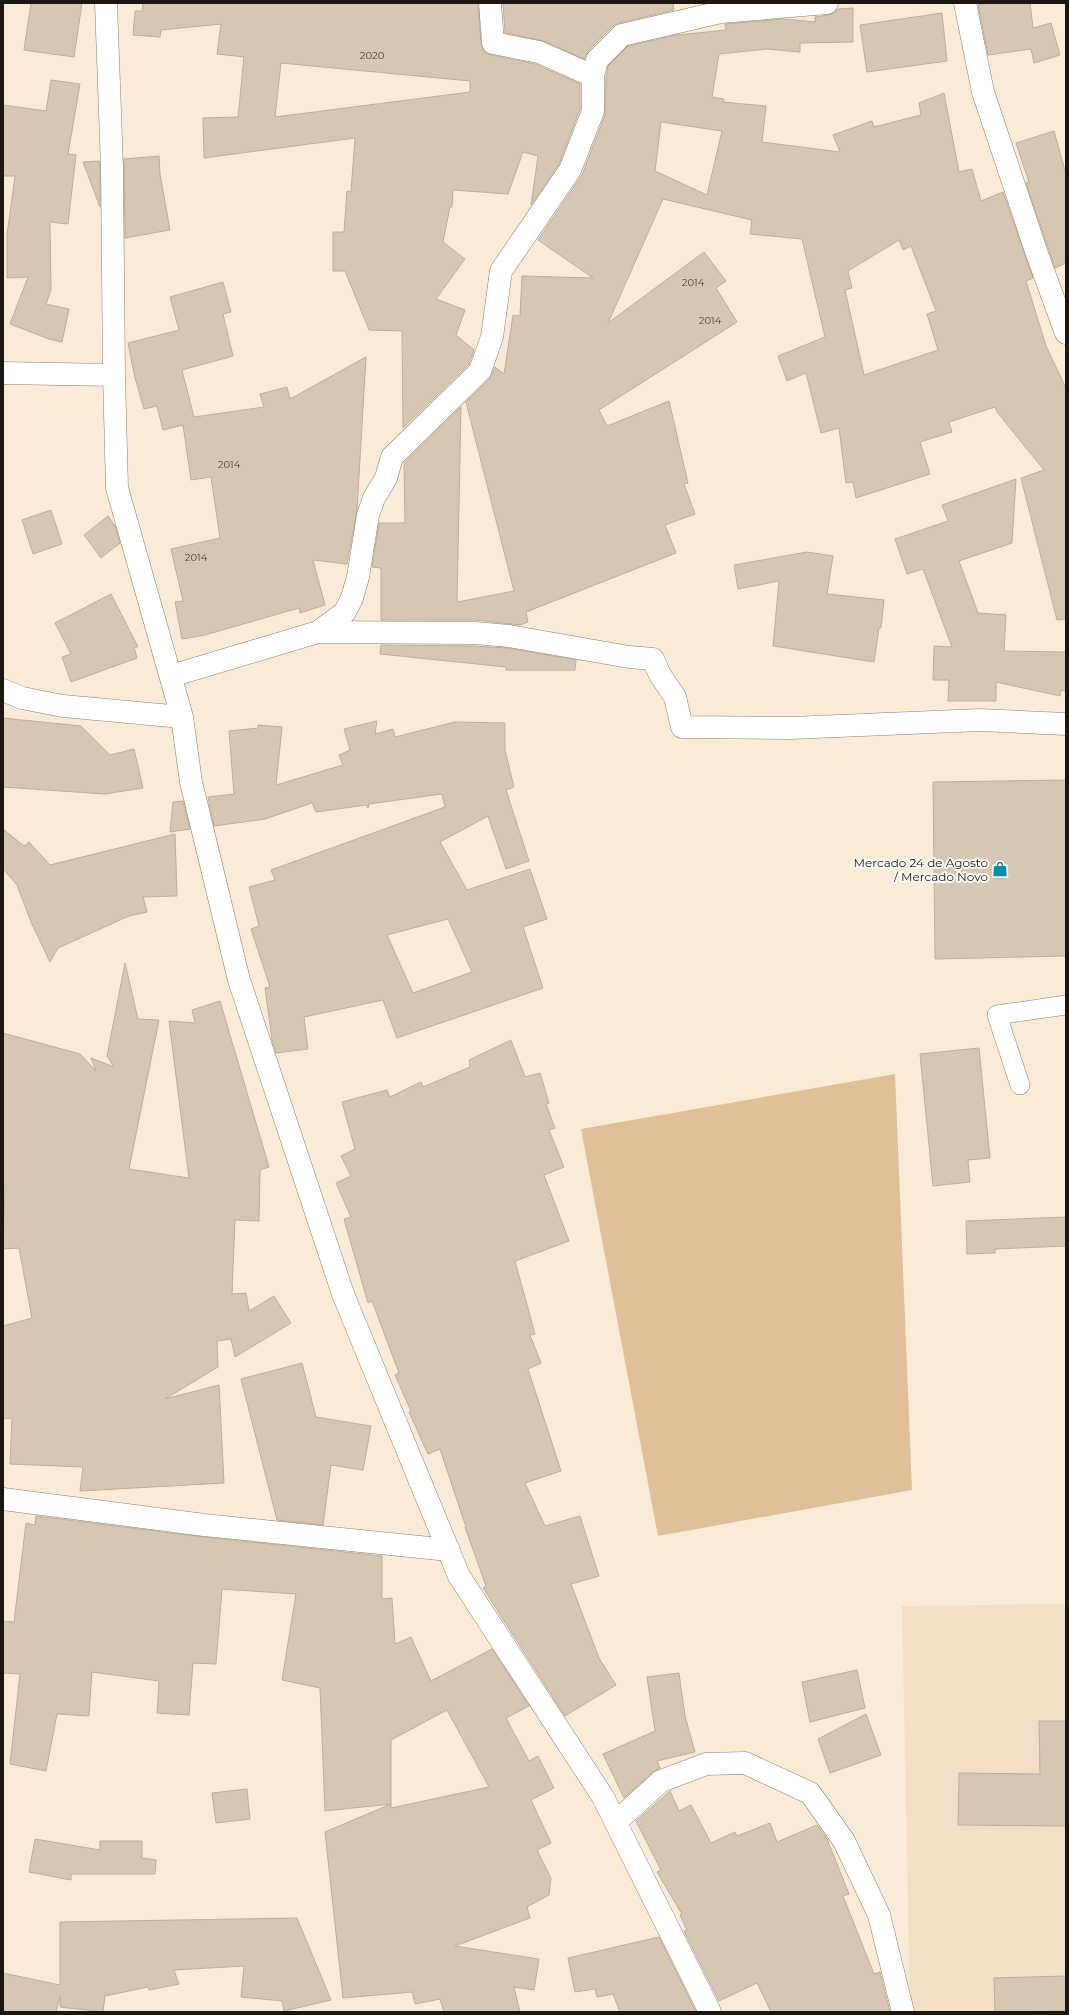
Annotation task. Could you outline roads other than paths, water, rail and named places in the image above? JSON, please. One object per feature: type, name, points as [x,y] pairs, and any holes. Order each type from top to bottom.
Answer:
[{"type":"street","points":[[106,3],[112,168],[114,375],[117,488],[182,717],[186,758],[191,782],[244,995],[343,1294],[459,1576],[603,1797],[710,2012]]},
{"type":"street","points":[[490,3],[493,43],[539,52],[593,76]]},
{"type":"street","points":[[318,632],[345,612],[352,598],[358,577],[368,515],[374,498],[386,478],[392,457],[480,371],[492,337],[501,271],[570,170],[593,111],[593,76],[597,60],[622,36],[721,12],[827,3]]},
{"type":"street","points":[[965,3],[983,92],[1037,254],[1066,333]]},
{"type":"street","points":[[3,373],[114,375]]},
{"type":"street","points":[[171,676],[318,632],[475,633],[509,636],[629,657],[653,659],[660,675],[674,697],[682,727],[791,728],[980,720],[1066,724]]},
{"type":"street","points":[[3,690],[22,698],[63,706],[182,717]]},
{"type":"street","points":[[3,1499],[204,1525],[449,1550]]},
{"type":"street","points":[[616,1822],[661,1781],[706,1764],[746,1763],[810,1793],[844,1841],[879,1915],[903,2012]]},
{"type":"lane","points":[[1020,1085],[997,1015],[1066,1005]]},
{"type":"place","name":"Mercado 24 de Agosto / Mercado Novo","points":[[1000,869]]}]
